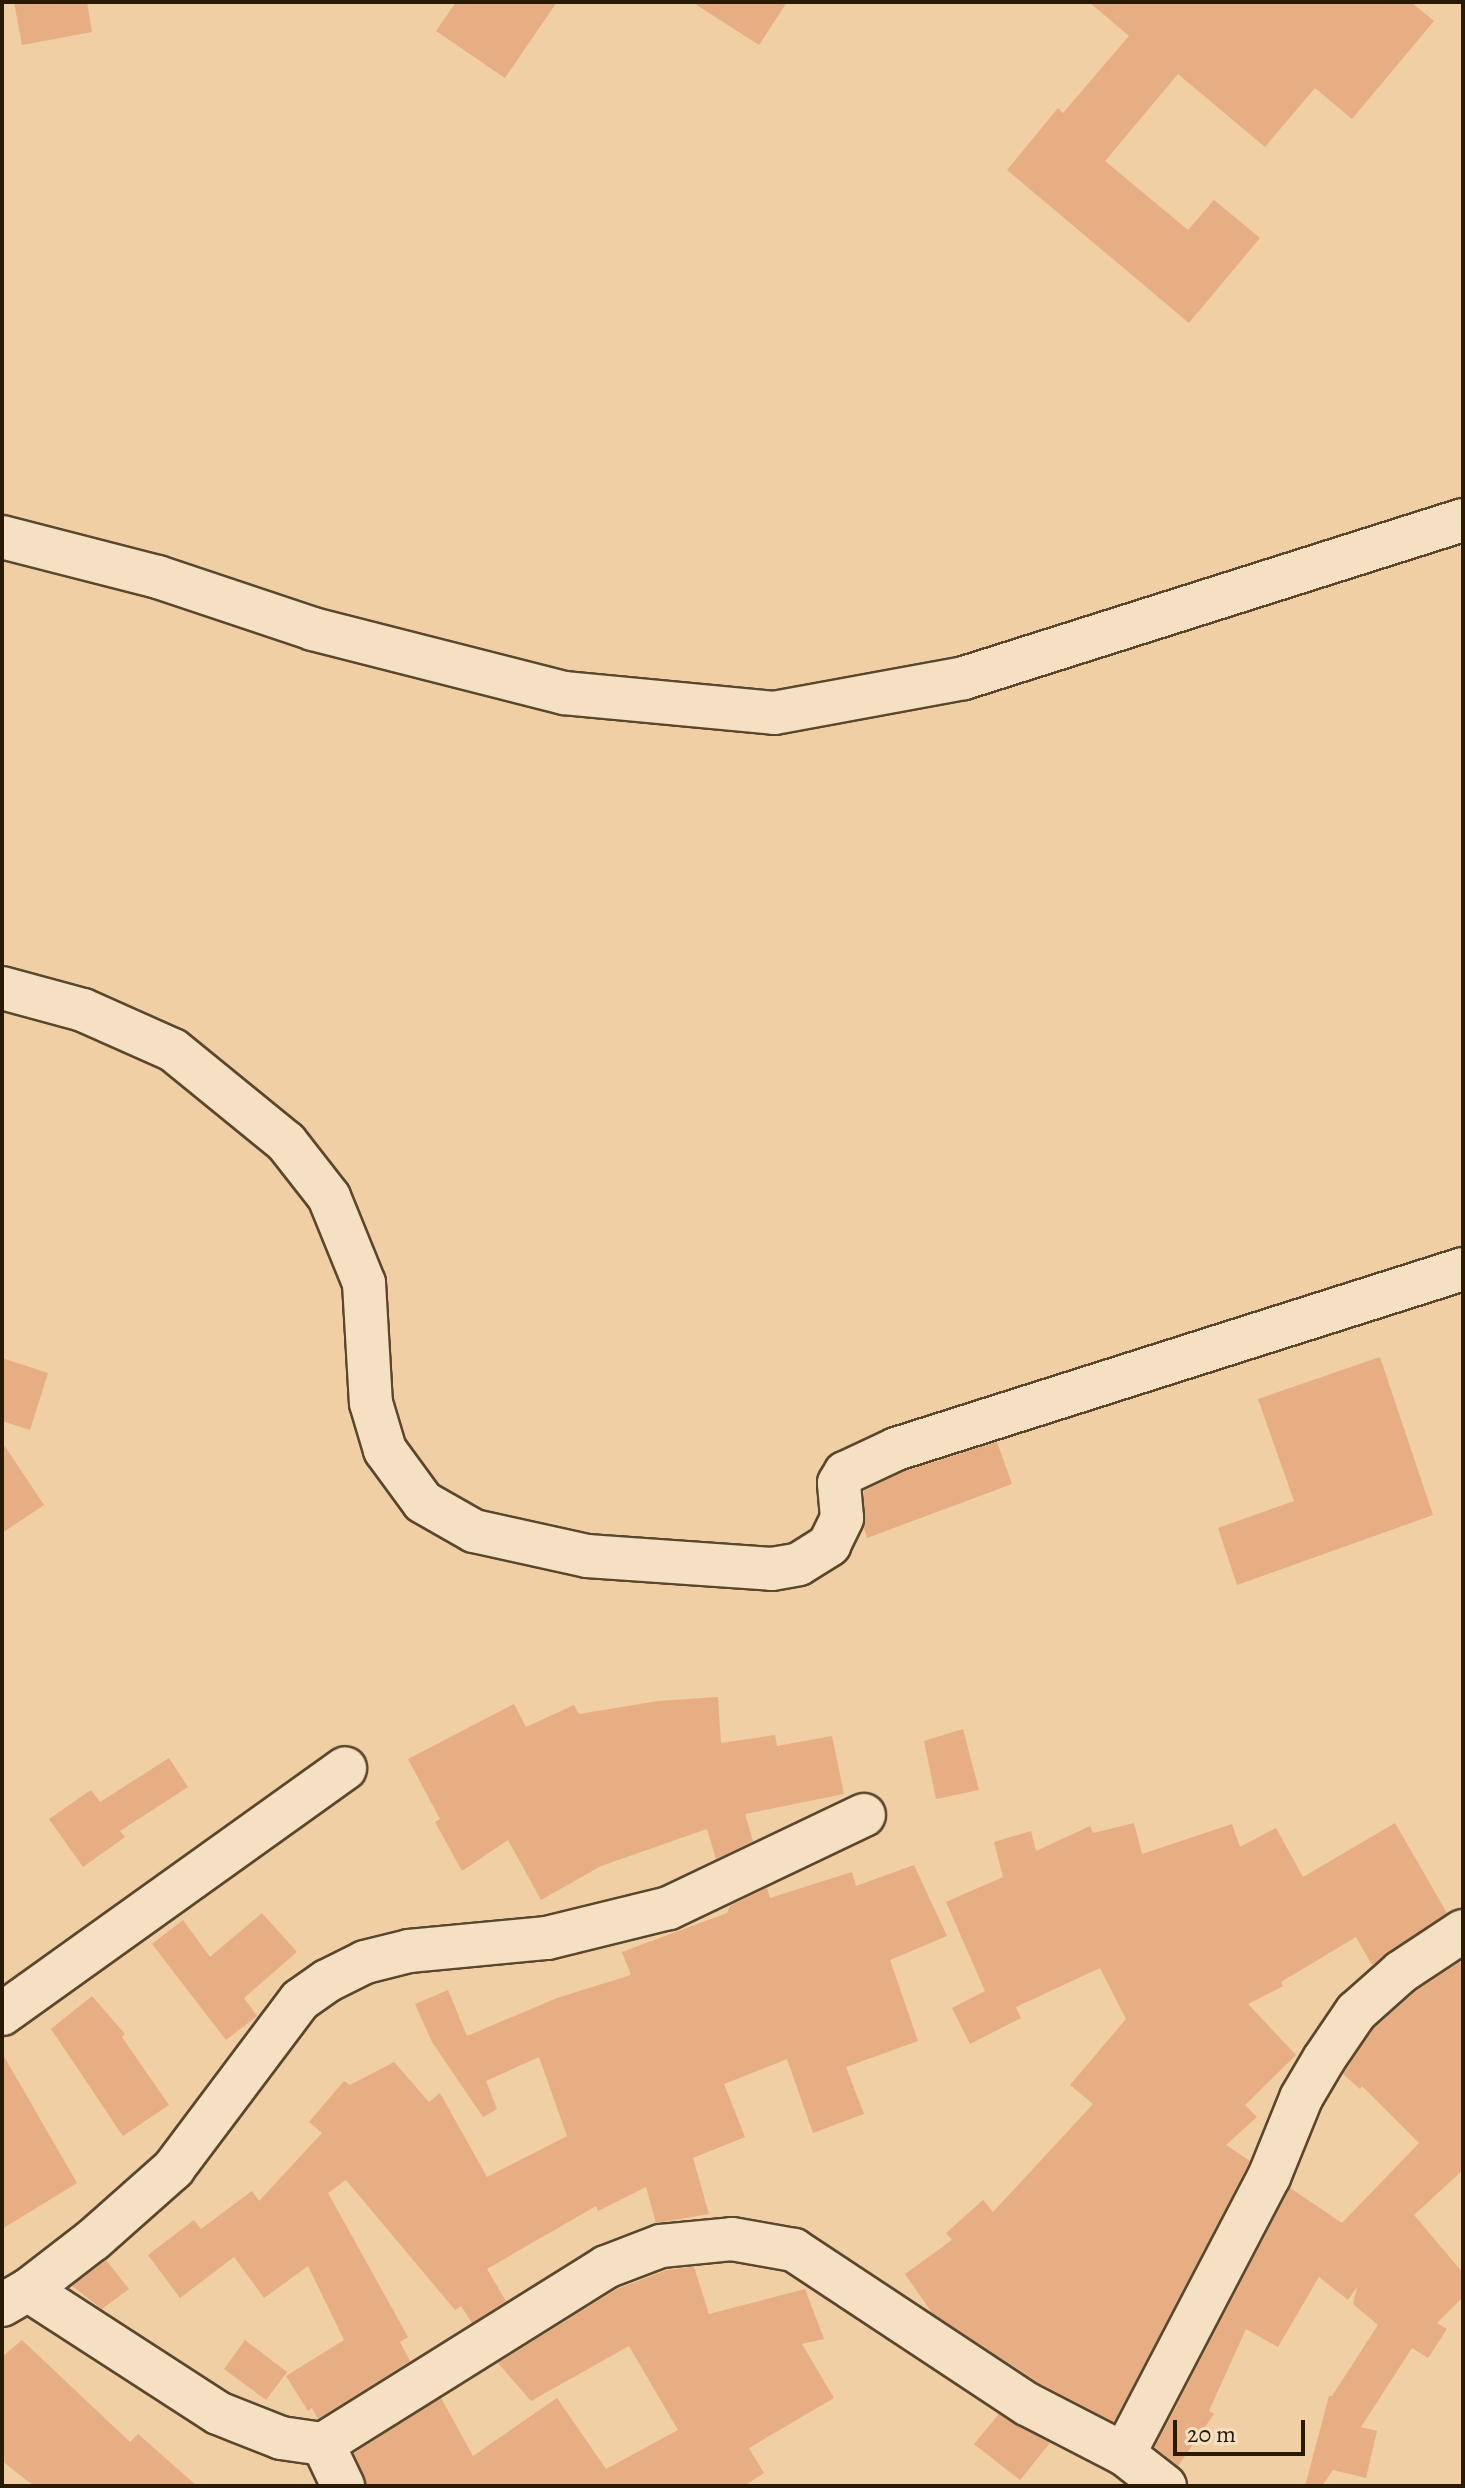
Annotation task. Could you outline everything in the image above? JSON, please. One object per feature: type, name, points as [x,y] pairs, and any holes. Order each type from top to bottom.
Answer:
[{"type":"street","points":[[2,537],[158,577],[313,629],[564,693],[774,713],[964,678],[1463,520]]},
{"type":"street","points":[[2,988],[83,1010],[173,1050],[286,1142],[329,1197],[364,1283],[371,1403],[385,1450],[423,1502],[474,1531],[587,1556],[772,1569],[799,1564],[829,1545],[842,1518],[839,1483],[845,1473],[896,1449],[1463,1269]]},
{"type":"street","points":[[2,2014],[345,1768]]},
{"type":"street","points":[[864,1815],[669,1908],[547,1938],[409,1951],[365,1962],[327,1981],[300,2000],[173,2169],[94,2239],[15,2298],[218,2413],[281,2438],[323,2444],[606,2267],[661,2246],[732,2239],[794,2250],[1027,2404],[1124,2454],[1165,2486]]},
{"type":"street","points":[[1124,2454],[1269,2177],[1301,2098],[1324,2059],[1356,2012],[1401,1972],[1463,1931]]},
{"type":"street","points":[[323,2444],[343,2486]]},
{"type":"building","points":[[14,2],[87,2],[92,32],[22,45]]},
{"type":"building","points":[[456,2],[557,2],[505,78],[436,31]]},
{"type":"building","points":[[692,2],[787,2],[759,45]]},
{"type":"building","points":[[1089,2],[1411,2],[1434,21],[1352,119],[1315,88],[1265,147],[1178,74],[1105,161],[1188,230],[1214,200],[1260,238],[1189,323],[1007,170],[1058,108],[1063,113],[1129,36]]},
{"type":"building","points":[[1380,1357],[1433,1515],[1237,1585],[1218,1528],[1294,1501],[1258,1399]]},
{"type":"building","points":[[2,1358],[48,1373],[30,1430],[2,1421]]},
{"type":"building","points":[[2,1442],[44,1505],[2,1533]]},
{"type":"building","points":[[997,1442],[1012,1484],[867,1538],[864,1491],[905,1471]]},
{"type":"building","points":[[718,1697],[721,1743],[775,1735],[777,1746],[832,1736],[844,1794],[745,1814],[753,1841],[716,1859],[707,1829],[601,1866],[541,1900],[508,1840],[462,1871],[435,1822],[440,1819],[408,1759],[514,1704],[526,1727],[574,1705],[579,1714],[658,1701]]},
{"type":"building","points":[[963,1729],[979,1790],[936,1799],[924,1741]]},
{"type":"building","points":[[169,1758],[188,1787],[120,1831],[125,1837],[83,1867],[49,1819],[91,1790],[100,1802]]},
{"type":"building","points":[[1134,1823],[1142,1854],[1232,1824],[1240,1847],[1276,1828],[1303,1877],[1395,1823],[1447,1913],[1372,1965],[1356,1937],[1281,1982],[1283,1986],[1248,2004],[1296,2055],[1245,2105],[1257,2117],[1226,2145],[1250,2161],[1114,2422],[1039,2383],[932,2313],[905,2274],[952,2240],[946,2233],[983,2200],[993,2212],[1093,2104],[1070,2085],[1126,2019],[1100,1968],[1016,2007],[1021,2018],[970,2044],[952,2008],[985,1991],[946,1902],[1003,1877],[994,1842],[1031,1831],[1036,1851],[1090,1826],[1093,1833]]},
{"type":"building","points":[[914,1865],[947,1936],[890,1960],[918,2041],[846,2067],[864,2114],[813,2133],[787,2059],[724,2084],[745,2137],[693,2158],[709,2214],[656,2223],[646,2187],[598,2211],[596,2206],[487,2269],[506,2301],[472,2323],[461,2306],[455,2310],[346,2180],[328,2193],[408,2337],[400,2342],[410,2361],[318,2419],[312,2408],[308,2411],[286,2376],[344,2340],[308,2266],[264,2298],[234,2257],[180,2298],[148,2255],[194,2220],[201,2229],[252,2191],[259,2201],[322,2133],[309,2122],[344,2081],[350,2085],[394,2062],[429,2102],[440,2093],[487,2177],[567,2136],[539,2057],[486,2081],[497,2109],[483,2117],[432,2042],[415,2004],[448,1990],[467,2036],[557,1998],[631,1975],[622,1952],[727,1913],[730,1906],[767,1888],[770,1898],[852,1872],[856,1886]]},
{"type":"building","points":[[262,1913],[297,1952],[244,1998],[257,2016],[226,2040],[152,1944],[183,1920],[210,1957]]},
{"type":"building","points":[[1463,1960],[1463,2170],[1414,2215],[1463,2273],[1463,2297],[1437,2323],[1447,2329],[1428,2358],[1412,2348],[1361,2427],[1377,2431],[1366,2478],[1333,2470],[1322,2486],[1305,2486],[1329,2396],[1332,2396],[1378,2325],[1353,2304],[1357,2287],[1348,2300],[1319,2277],[1278,2347],[1246,2329],[1209,2411],[1214,2414],[1178,2466],[1155,2447],[1290,2188],[1342,2223],[1419,2143],[1362,2086],[1360,2089],[1343,2074],[1374,2028],[1416,1991]]},
{"type":"building","points":[[92,1996],[125,2034],[122,2037],[169,2105],[123,2136],[51,2029]]},
{"type":"building","points":[[2,2053],[77,2183],[2,2229]]},
{"type":"building","points":[[106,2260],[129,2289],[102,2309],[72,2286]]},
{"type":"building","points":[[694,2267],[709,2314],[805,2289],[824,2339],[802,2344],[834,2398],[749,2448],[764,2473],[744,2486],[367,2486],[354,2453],[441,2398],[473,2456],[557,2398],[606,2469],[678,2430],[629,2346],[531,2401],[498,2363],[617,2289],[667,2270]]},
{"type":"building","points":[[22,2340],[130,2442],[138,2434],[197,2486],[34,2486],[2,2461],[2,2357]]},
{"type":"building","points":[[245,2340],[287,2372],[266,2400],[224,2369]]},
{"type":"building","points":[[999,2414],[1050,2443],[1020,2480],[974,2444]]}]
